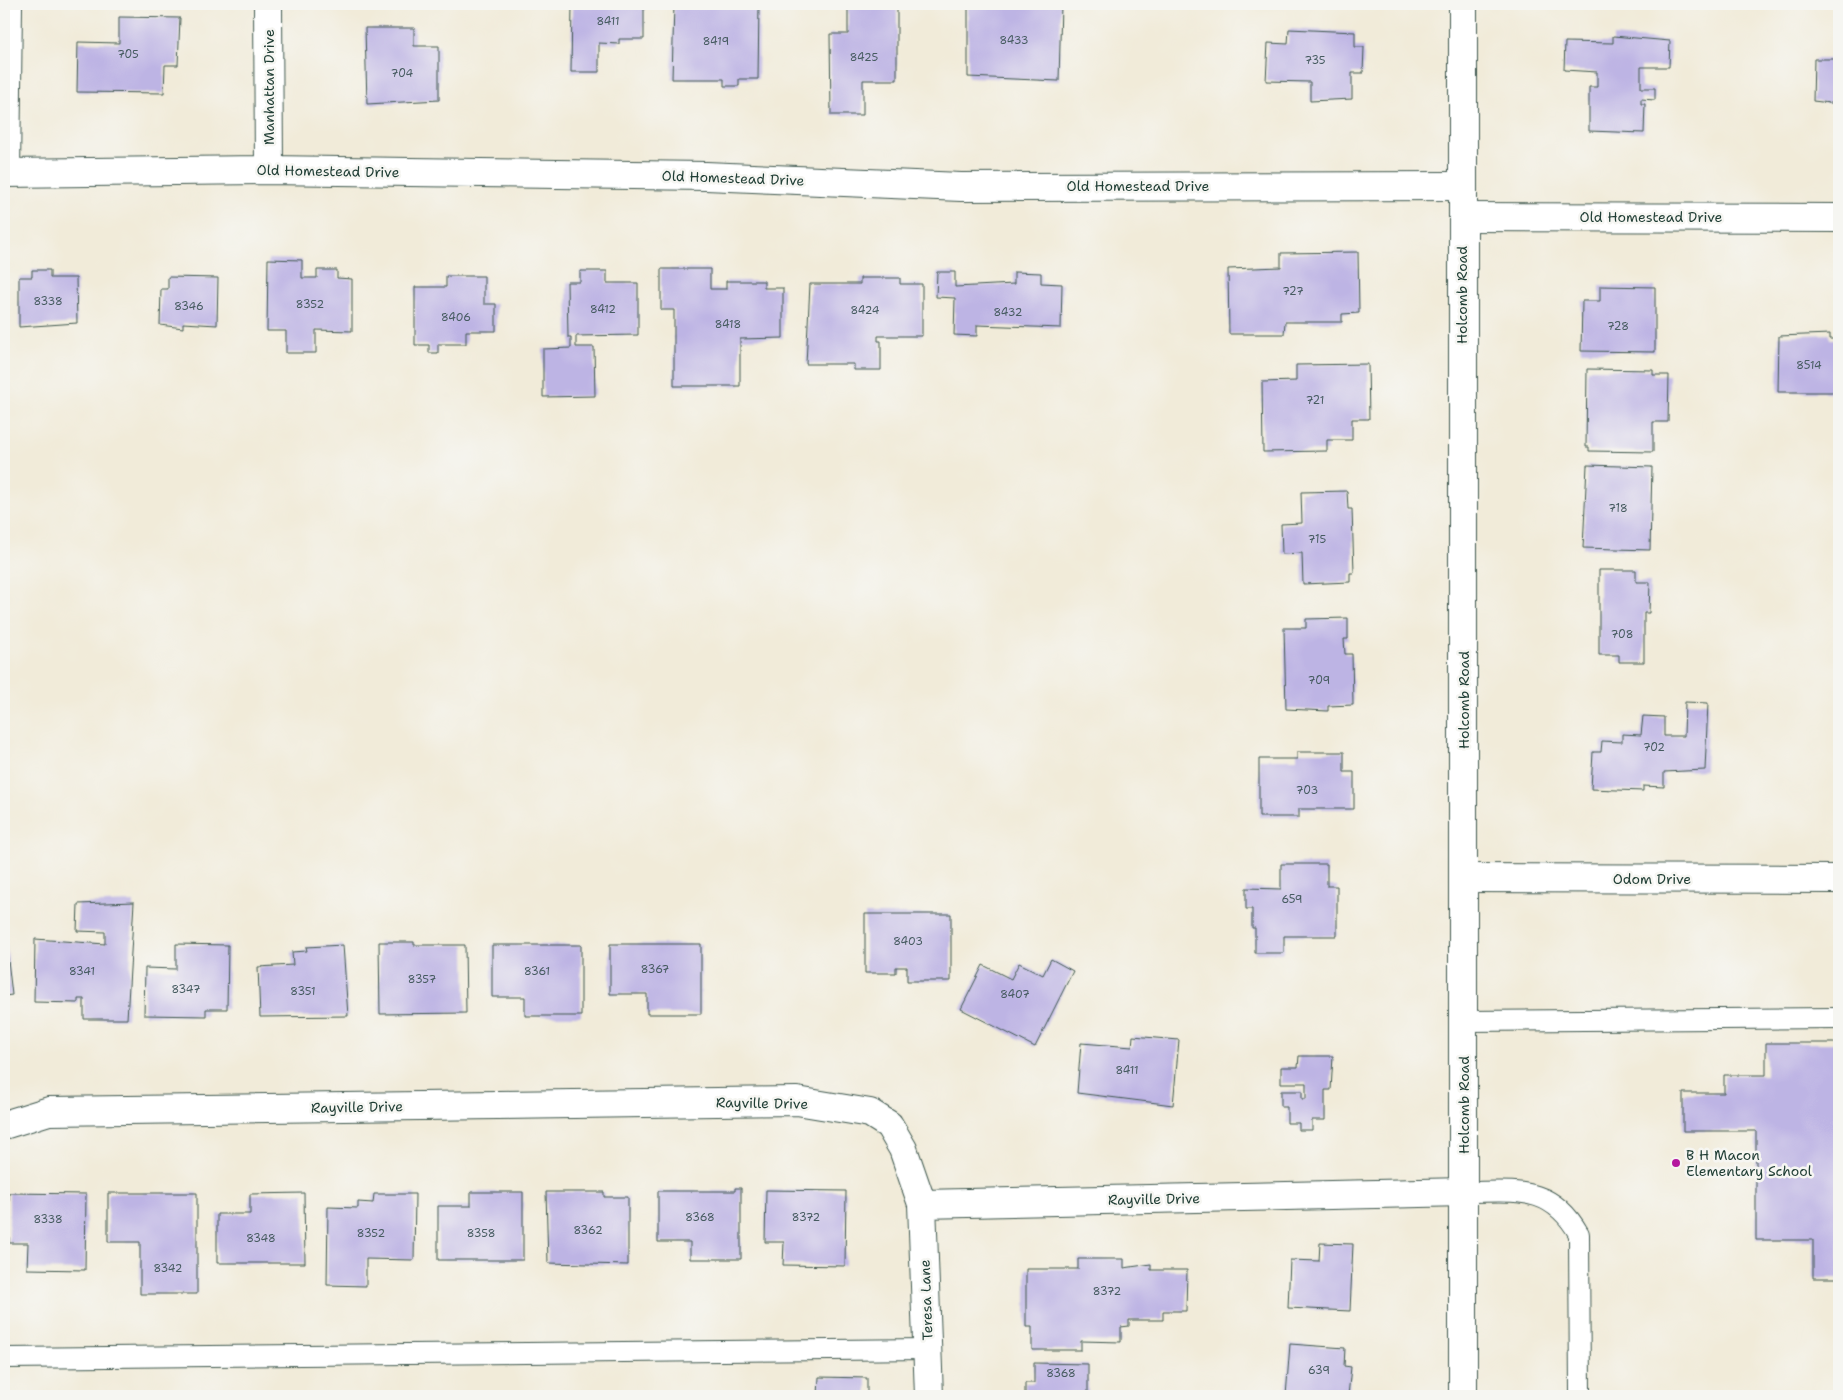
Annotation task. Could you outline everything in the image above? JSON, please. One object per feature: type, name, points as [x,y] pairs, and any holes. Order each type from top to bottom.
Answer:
[{"type":"street","name":"Manhattan Drive","points":[[268,4],[269,170]]},
{"type":"street","name":"Holcomb Road","points":[[1463,4],[1465,878],[1463,1396]]},
{"type":"street","name":"Old Homestead Drive","points":[[7,173],[269,170],[696,176],[960,187],[1463,186]]},
{"type":"street","name":"Old Homestead Drive","points":[[1463,217],[1839,218]]},
{"type":"street","name":"Odom Drive","points":[[1465,878],[1839,879]]},
{"type":"street","name":"Rayville Drive","points":[[4,1125],[49,1111],[797,1101],[870,1112],[889,1125],[903,1148],[922,1204],[1465,1192]]},
{"type":"street","name":"Teresa Lane","points":[[922,1204],[929,1396]]},
{"type":"lane","points":[[7,173],[12,4]]},
{"type":"lane","points":[[1464,1021],[1839,1018]]},
{"type":"lane","points":[[1465,1192],[1521,1192],[1539,1196],[1556,1205],[1570,1217],[1579,1234],[1580,1396]]},
{"type":"lane","points":[[4,1358],[928,1349]]},
{"type":"building","points":[[572,4],[644,4],[644,39],[619,39],[619,44],[599,43],[599,72],[571,72]]},
{"type":"building","points":[[674,4],[759,4],[758,79],[739,79],[739,86],[724,86],[724,79],[672,79]]},
{"type":"building","points":[[968,4],[1061,4],[1059,81],[968,77]]},
{"type":"building","points":[[848,7],[897,7],[897,80],[863,80],[863,115],[831,115],[830,34],[848,34]]},
{"type":"building","points":[[119,17],[180,18],[178,65],[165,65],[164,93],[77,92],[78,42],[119,43]]},
{"type":"building","points":[[365,28],[414,28],[414,46],[439,46],[439,100],[367,104]]},
{"type":"building","points":[[1289,29],[1355,32],[1355,47],[1364,47],[1363,73],[1352,73],[1352,99],[1310,101],[1310,82],[1266,81],[1268,43],[1288,44]]},
{"type":"building","points":[[1613,36],[1670,41],[1669,67],[1641,67],[1641,88],[1655,88],[1655,100],[1641,99],[1641,104],[1645,104],[1644,133],[1589,131],[1589,87],[1597,87],[1597,72],[1564,70],[1565,42],[1613,43]]},
{"type":"building","points":[[1814,59],[1839,59],[1839,104],[1813,101]]},
{"type":"building","points":[[1358,252],[1359,313],[1342,314],[1342,322],[1285,322],[1284,334],[1229,334],[1228,269],[1281,267],[1281,253]]},
{"type":"building","points":[[268,259],[302,260],[302,278],[317,278],[317,270],[337,270],[337,278],[352,279],[352,331],[316,330],[316,353],[286,353],[286,331],[267,331]]},
{"type":"building","points":[[661,269],[710,269],[710,289],[726,289],[726,281],[764,281],[764,288],[783,288],[783,338],[740,339],[740,386],[674,386],[674,310],[661,310]]},
{"type":"building","points":[[32,270],[50,270],[50,278],[76,278],[77,323],[19,327],[19,277],[32,277]]},
{"type":"building","points":[[580,271],[607,271],[607,283],[638,283],[638,335],[576,336],[576,347],[594,347],[595,396],[543,397],[543,349],[571,348],[571,337],[568,337],[567,282],[580,282]]},
{"type":"building","points":[[937,272],[955,272],[955,287],[1014,284],[1014,272],[1041,273],[1041,283],[1062,284],[1061,328],[977,325],[977,336],[954,335],[955,298],[936,297]]},
{"type":"building","points":[[446,276],[484,276],[484,304],[496,304],[496,331],[466,331],[466,344],[438,344],[438,353],[429,353],[429,345],[415,345],[415,287],[446,287]]},
{"type":"building","points":[[168,277],[218,278],[217,325],[183,323],[183,328],[160,325],[161,289],[168,289]]},
{"type":"building","points":[[860,278],[900,278],[900,284],[922,284],[922,336],[878,336],[878,341],[881,341],[881,370],[854,370],[854,364],[806,364],[810,284],[860,284]]},
{"type":"building","points":[[1600,286],[1655,287],[1655,352],[1581,351],[1582,301],[1600,301]]},
{"type":"building","points":[[1830,334],[1830,339],[1839,339],[1839,392],[1778,392],[1779,336]]},
{"type":"building","points":[[1368,364],[1369,419],[1352,419],[1352,440],[1327,440],[1327,451],[1263,452],[1262,382],[1296,381],[1296,365]]},
{"type":"building","points":[[1587,369],[1653,370],[1653,375],[1669,375],[1668,422],[1653,422],[1653,452],[1589,451],[1589,447],[1586,447]]},
{"type":"building","points":[[1587,465],[1652,467],[1650,550],[1583,548]]},
{"type":"building","points":[[1347,491],[1348,509],[1352,509],[1354,573],[1350,573],[1350,582],[1303,584],[1302,553],[1282,554],[1281,524],[1302,523],[1301,492]]},
{"type":"building","points":[[1599,570],[1636,570],[1636,582],[1650,582],[1649,613],[1644,613],[1644,662],[1619,662],[1619,655],[1599,655]]},
{"type":"building","points":[[1348,618],[1348,639],[1344,639],[1345,654],[1352,654],[1353,705],[1328,706],[1328,711],[1286,709],[1284,628],[1306,628],[1306,619]]},
{"type":"building","points":[[1685,702],[1708,703],[1705,770],[1664,772],[1664,787],[1643,786],[1643,791],[1591,789],[1593,752],[1601,752],[1602,741],[1622,742],[1622,734],[1641,735],[1643,716],[1664,717],[1664,736],[1684,736]]},
{"type":"building","points":[[1297,752],[1344,752],[1344,772],[1354,772],[1354,809],[1299,809],[1299,817],[1259,817],[1259,759],[1297,759]]},
{"type":"building","points":[[1281,864],[1327,864],[1327,886],[1337,886],[1337,936],[1284,936],[1284,953],[1255,953],[1255,928],[1252,928],[1252,909],[1246,909],[1246,888],[1281,889]]},
{"type":"building","points":[[134,902],[127,1019],[84,1019],[84,999],[78,999],[78,1003],[34,1002],[35,939],[105,944],[105,932],[77,931],[78,904]]},
{"type":"building","points":[[865,914],[951,914],[951,981],[907,981],[907,967],[896,967],[896,973],[865,973]]},
{"type":"building","points":[[4,925],[12,995],[4,996]]},
{"type":"building","points":[[379,942],[414,942],[414,945],[465,945],[466,1013],[380,1014]]},
{"type":"building","points":[[176,944],[228,945],[227,1009],[206,1009],[206,1016],[144,1015],[145,968],[176,969]]},
{"type":"building","points":[[610,944],[701,944],[701,1014],[647,1014],[647,994],[610,994]]},
{"type":"building","points":[[343,945],[348,1016],[260,1017],[258,967],[293,965],[292,952],[307,951],[306,947]]},
{"type":"building","points":[[492,945],[581,945],[581,1016],[525,1016],[525,997],[492,997]]},
{"type":"building","points":[[1051,959],[1073,971],[1035,1047],[961,1009],[983,965],[1011,979],[1019,963],[1043,975]]},
{"type":"building","points":[[1133,1036],[1179,1040],[1173,1105],[1077,1093],[1081,1043],[1132,1047]]},
{"type":"building","points":[[1766,1043],[1839,1043],[1839,1278],[1813,1278],[1813,1240],[1756,1240],[1756,1131],[1683,1131],[1683,1093],[1724,1093],[1724,1075],[1766,1075]]},
{"type":"building","points":[[1299,1056],[1333,1056],[1331,1090],[1325,1090],[1325,1120],[1312,1120],[1312,1130],[1299,1130],[1299,1123],[1287,1123],[1287,1107],[1281,1107],[1281,1091],[1302,1091],[1302,1099],[1306,1099],[1306,1083],[1281,1083],[1281,1067],[1298,1067]]},
{"type":"building","points":[[735,1188],[741,1188],[741,1259],[690,1259],[690,1242],[658,1242],[658,1191],[735,1191]]},
{"type":"building","points":[[766,1190],[846,1191],[845,1266],[783,1265],[784,1242],[765,1242]]},
{"type":"building","points":[[471,1192],[523,1192],[523,1260],[438,1260],[438,1206],[471,1206]]},
{"type":"building","points":[[546,1192],[604,1192],[604,1197],[628,1197],[628,1265],[548,1263]]},
{"type":"building","points":[[9,1193],[86,1194],[85,1270],[27,1269],[28,1243],[9,1243]]},
{"type":"building","points":[[108,1193],[197,1193],[197,1294],[140,1294],[140,1242],[108,1242]]},
{"type":"building","points":[[304,1193],[305,1263],[217,1263],[217,1214],[250,1214],[250,1194]]},
{"type":"building","points":[[374,1194],[415,1194],[414,1260],[366,1259],[366,1286],[327,1285],[328,1207],[358,1208],[358,1202],[373,1203]]},
{"type":"building","points":[[1320,1243],[1353,1244],[1350,1311],[1288,1308],[1290,1260],[1319,1261]]},
{"type":"building","points":[[1078,1259],[1124,1259],[1124,1268],[1151,1264],[1151,1270],[1187,1270],[1186,1311],[1163,1311],[1163,1320],[1129,1320],[1129,1326],[1121,1327],[1121,1342],[1081,1341],[1081,1350],[1032,1350],[1032,1327],[1026,1327],[1026,1269],[1078,1269]]},
{"type":"building","points":[[1290,1344],[1345,1348],[1344,1366],[1351,1367],[1348,1396],[1286,1396]]},
{"type":"building","points":[[1034,1363],[1088,1364],[1088,1396],[1025,1396],[1025,1383],[1034,1383]]},
{"type":"building","points":[[819,1377],[867,1378],[867,1396],[818,1396]]},
{"type":"place","name":"B H Macon Elementary School","points":[[1676,1163]]}]
